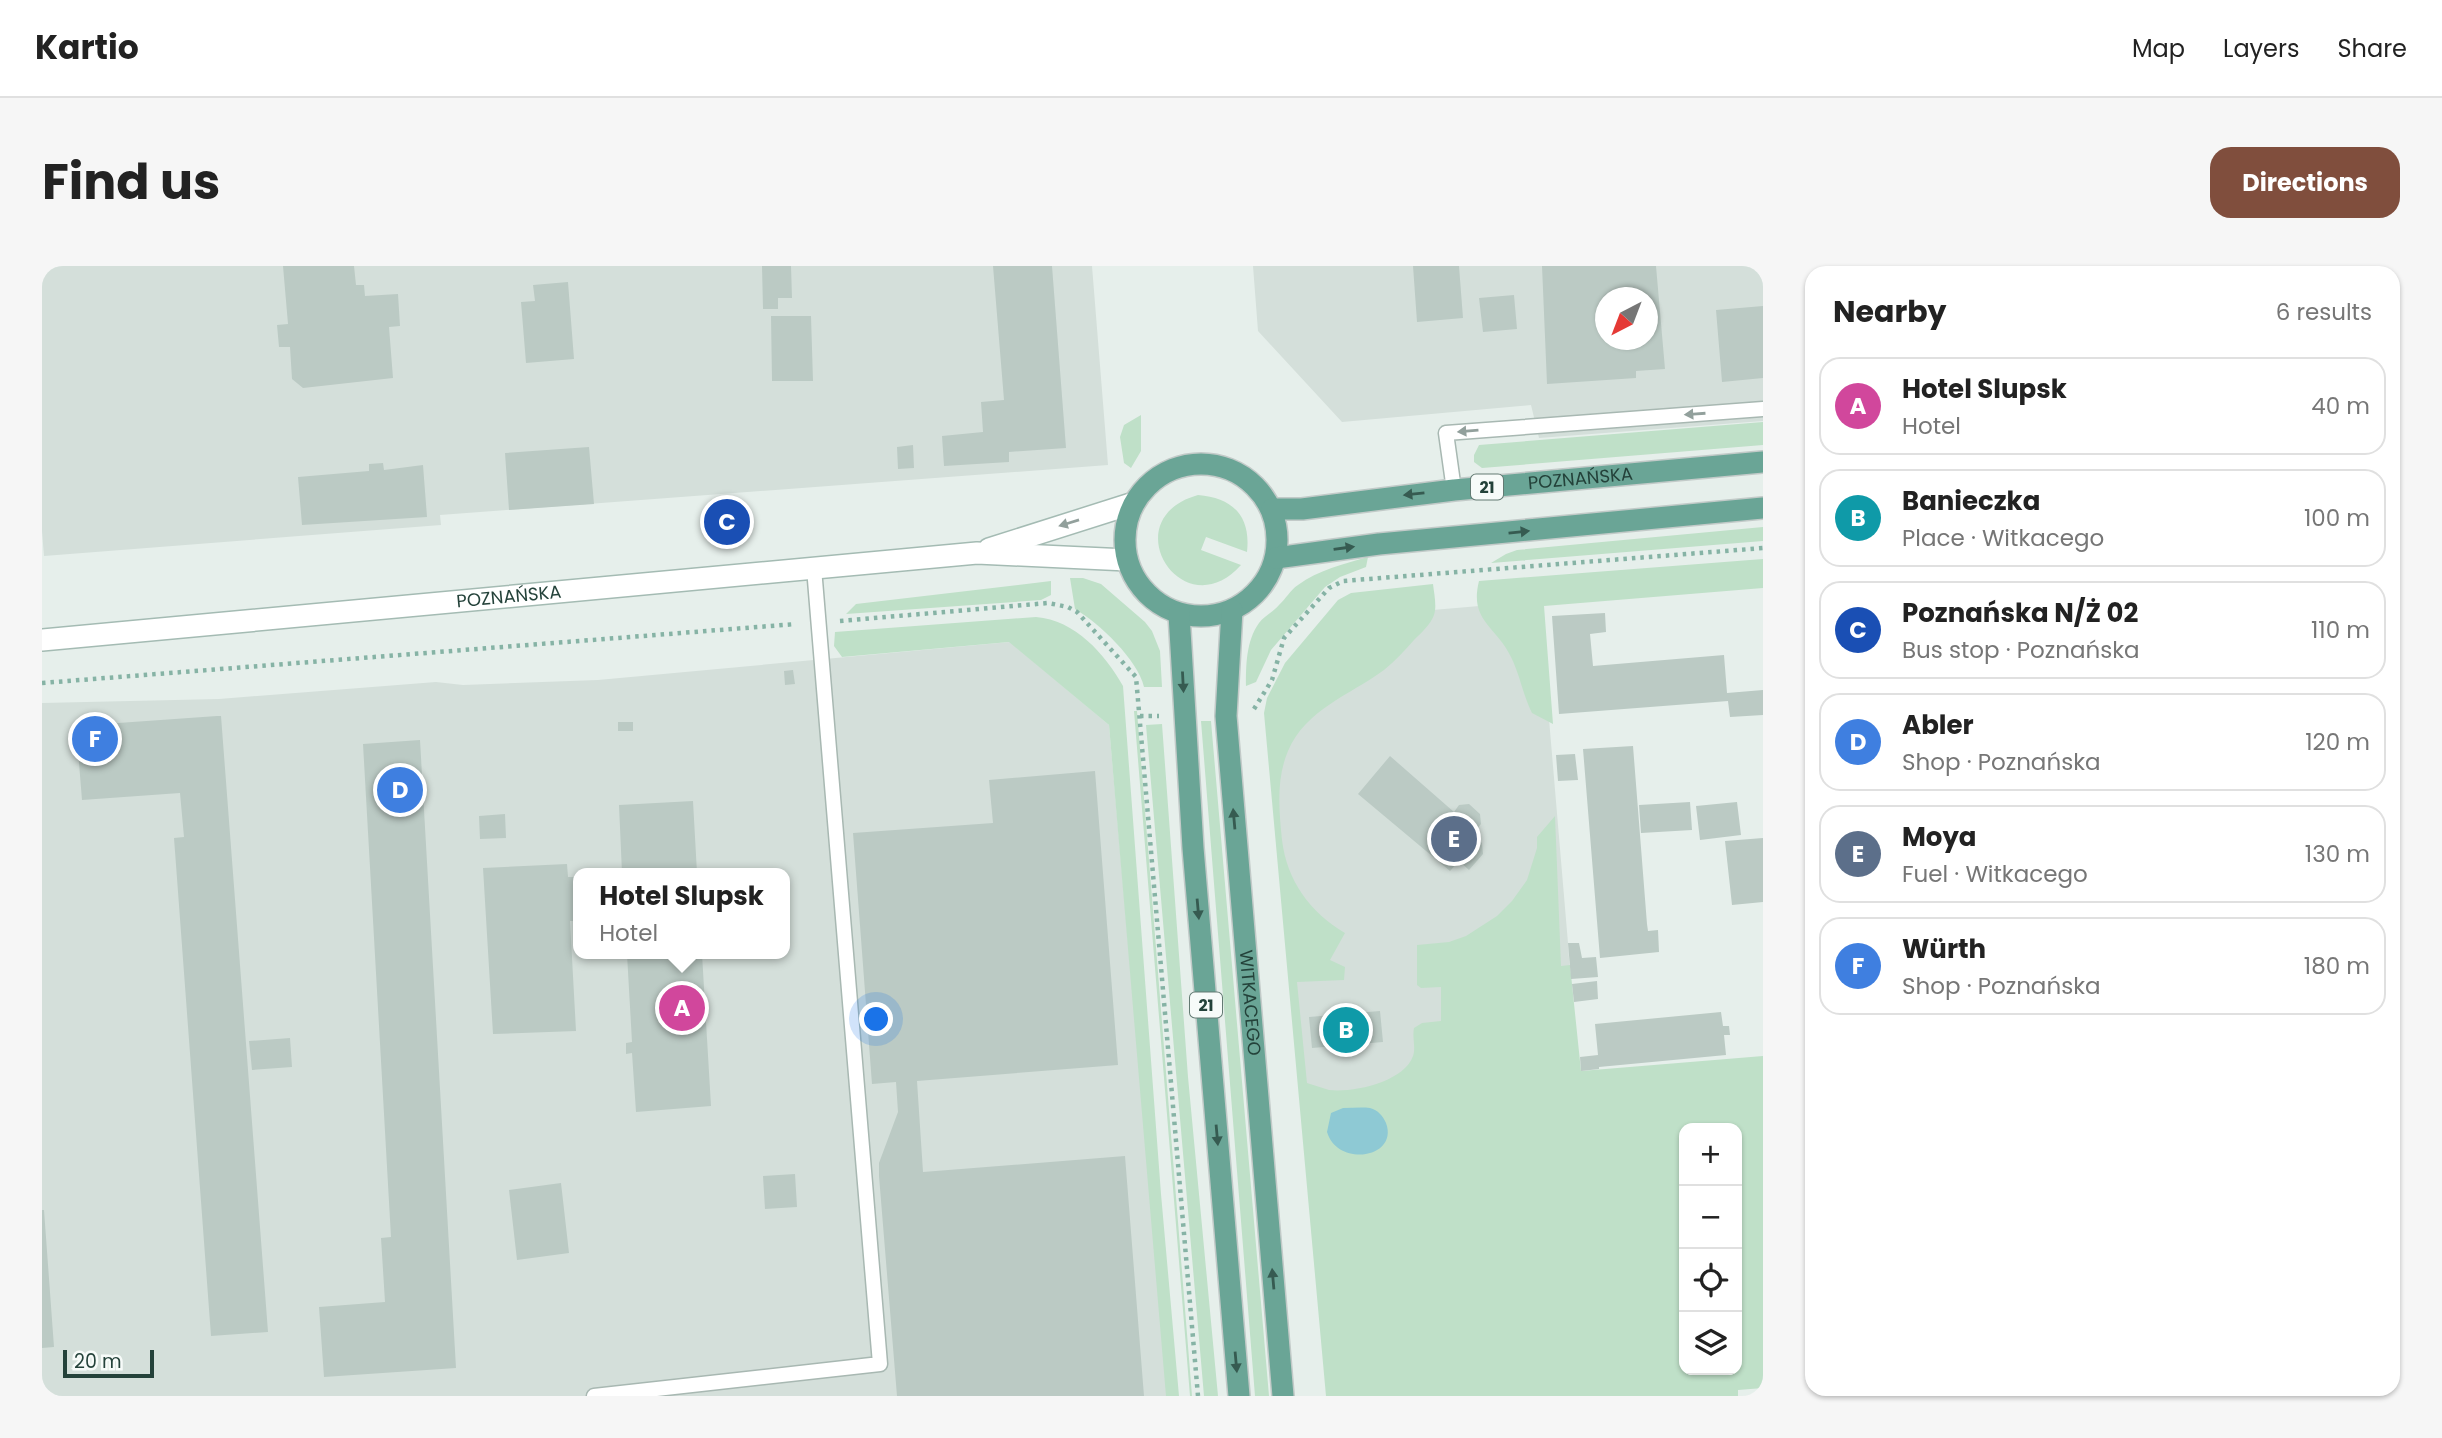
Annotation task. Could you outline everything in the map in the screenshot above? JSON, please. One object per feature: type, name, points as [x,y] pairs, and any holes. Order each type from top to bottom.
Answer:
[{"type":"main road","name":"POZNAŃSKA","points":[[1272,509],[1302,509],[1454,490],[1763,462]]},
{"type":"main road","points":[[1193,463],[1216,464],[1239,473],[1259,489],[1272,509],[1278,533],[1276,558],[1267,580],[1252,598],[1232,610],[1206,617],[1179,614],[1156,602],[1138,583],[1127,560],[1124,541],[1127,521],[1134,503],[1156,478],[1171,469],[1193,463]]},
{"type":"main road","name":"POZNAŃSKA","points":[[976,553],[1134,503]]},
{"type":"main road","points":[[1276,558],[1379,544],[1763,508]]},
{"type":"main road","name":"POZNAŃSKA","points":[[42,640],[976,553],[1127,560]]},
{"type":"main road","name":"WITKACEGO","points":[[1232,610],[1226,716],[1283,1396]]},
{"type":"main road","name":"21","points":[[1179,614],[1193,848],[1239,1396]]},
{"type":"lane","points":[[1454,490],[1446,433],[1763,409]]},
{"type":"lane","points":[[594,1396],[880,1364],[814,568]]},
{"type":"path","points":[[1275,669],[1284,638],[1329,588],[1343,581],[1763,548]]},
{"type":"path","points":[[841,621],[1048,603],[1063,605],[1077,612],[1132,671],[1137,683],[1198,1396]]},
{"type":"path","points":[[42,683],[799,624]]},
{"type":"path","points":[[1140,716],[1163,716]]},
{"type":"shaded area","points":[[42,266],[1092,266],[1108,465],[440,515],[441,525],[44,556]]},
{"type":"shaded area","points":[[1253,266],[1763,266],[1763,421],[1539,438],[1531,405],[1342,422],[1258,331]]},
{"type":"shaded area","points":[[1539,601],[1576,1066],[1301,1098],[1268,713],[1351,617]]},
{"type":"shaded area","points":[[1010,642],[1109,725],[1168,1396],[42,1396],[42,703],[219,699],[436,682],[463,685],[598,680]]},
{"type":"green space","points":[[1141,415],[1141,451],[1131,468],[1124,463],[1120,437],[1124,425]]},
{"type":"green space","points":[[1763,422],[1763,445],[1482,468],[1474,462],[1479,445]]},
{"type":"green space","points":[[1198,495],[1221,500],[1237,511],[1246,528],[1247,552],[1206,537],[1201,550],[1241,565],[1219,582],[1198,585],[1179,578],[1165,563],[1159,545],[1160,525],[1173,508]]},
{"type":"green space","points":[[1763,527],[1763,541],[1491,563],[1517,550]]},
{"type":"green space","points":[[1368,557],[1366,567],[1340,577],[1325,587],[1271,650],[1256,682],[1246,686],[1249,646],[1261,621],[1295,587],[1314,575]]},
{"type":"green space","points":[[1763,559],[1763,588],[1544,606],[1553,724],[1532,713],[1511,657],[1486,622],[1478,605],[1479,581]]},
{"type":"green space","points":[[1070,578],[1083,578],[1101,584],[1145,622],[1160,651],[1162,687],[1144,687],[1126,654],[1095,623],[1075,609]]},
{"type":"green space","points":[[1051,581],[1051,595],[1041,600],[846,614],[856,604]]},
{"type":"green space","points":[[1433,584],[1435,608],[1428,625],[1388,667],[1330,704],[1306,724],[1296,736],[1284,762],[1279,806],[1282,840],[1289,869],[1311,905],[1345,933],[1330,960],[1345,967],[1344,980],[1297,982],[1307,1083],[1329,1090],[1351,1090],[1389,1079],[1408,1065],[1414,1053],[1414,1028],[1422,1023],[1441,1021],[1441,987],[1421,988],[1417,985],[1417,945],[1449,942],[1466,936],[1497,916],[1527,880],[1537,848],[1537,837],[1555,816],[1561,966],[1570,965],[1581,1071],[1763,1056],[1763,1388],[1738,1390],[1738,1396],[1326,1396],[1264,713],[1267,698],[1285,663],[1338,600],[1351,593]]},
{"type":"green space","points":[[1036,617],[1064,625],[1076,632],[1098,651],[1123,686],[1179,1396],[1166,1396],[1109,725],[1009,642],[842,657],[834,646],[835,632]]},
{"type":"green space","points":[[1134,711],[1137,711],[1192,1396],[1190,1396]]},
{"type":"green space","points":[[1201,721],[1211,721],[1269,1396],[1255,1396]]},
{"type":"green space","points":[[1162,724],[1188,1077],[1218,1396],[1204,1396],[1146,725]]},
{"type":"water","points":[[1343,1108],[1370,1108],[1380,1114],[1386,1123],[1388,1135],[1384,1144],[1376,1151],[1354,1154],[1343,1151],[1333,1143],[1327,1132],[1331,1113]]},
{"type":"building","points":[[283,266],[354,266],[356,285],[364,285],[365,296],[398,294],[400,326],[389,327],[393,378],[303,388],[292,379],[290,347],[279,347],[277,325],[288,324]]},
{"type":"building","points":[[762,266],[791,266],[792,298],[778,298],[778,309],[763,309]]},
{"type":"building","points":[[993,266],[1052,266],[1066,448],[1009,452],[1009,462],[944,466],[942,436],[983,432],[981,402],[1004,400]]},
{"type":"building","points":[[1413,266],[1459,266],[1463,318],[1417,322]]},
{"type":"building","points":[[1542,266],[1656,266],[1658,287],[1595,287],[1595,350],[1658,350],[1658,289],[1665,369],[1636,371],[1636,378],[1547,384]]},
{"type":"building","points":[[568,282],[574,359],[526,363],[521,302],[535,301],[533,285]]},
{"type":"building","points":[[1514,295],[1517,329],[1483,332],[1479,298]]},
{"type":"building","points":[[1763,306],[1763,378],[1722,382],[1716,310]]},
{"type":"building","points":[[771,316],[811,316],[813,381],[772,381]]},
{"type":"building","points":[[913,445],[914,468],[898,469],[897,447]]},
{"type":"building","points":[[589,447],[594,504],[509,510],[505,453]]},
{"type":"building","points":[[383,463],[384,470],[423,465],[427,517],[302,525],[298,477],[369,471],[369,464]]},
{"type":"building","points":[[1605,613],[1606,632],[1590,634],[1593,666],[1724,655],[1727,693],[1763,690],[1763,715],[1730,717],[1728,701],[1559,714],[1552,616]]},
{"type":"building","points":[[793,670],[795,684],[785,685],[784,671]]},
{"type":"building","points":[[221,716],[268,1332],[211,1336],[174,838],[184,837],[180,793],[82,800],[76,726]]},
{"type":"building","points":[[618,722],[633,722],[633,731],[618,731]]},
{"type":"building","points":[[420,740],[456,1368],[324,1377],[319,1307],[385,1302],[381,1238],[391,1237],[363,744]]},
{"type":"building","points":[[1633,746],[1647,924],[1648,931],[1658,930],[1659,952],[1600,958],[1583,749]]},
{"type":"building","points":[[1575,754],[1578,780],[1558,781],[1556,755]]},
{"type":"building","points":[[1390,756],[1454,812],[1459,805],[1469,804],[1480,814],[1481,824],[1472,834],[1482,843],[1483,854],[1469,870],[1459,861],[1450,871],[1358,794]]},
{"type":"building","points":[[1095,771],[1118,1065],[917,1081],[923,1172],[1125,1156],[1144,1396],[897,1396],[879,1176],[879,1163],[898,1112],[896,1082],[872,1084],[853,833],[993,823],[989,780]]},
{"type":"building","points":[[693,801],[697,868],[622,868],[619,805]]},
{"type":"building","points":[[1690,802],[1692,830],[1641,833],[1639,805]]},
{"type":"building","points":[[1737,802],[1741,835],[1700,840],[1696,806]]},
{"type":"building","points":[[505,814],[506,838],[480,839],[479,816]]},
{"type":"building","points":[[1763,838],[1763,902],[1732,905],[1725,841]]},
{"type":"building","points":[[567,864],[568,877],[573,877],[573,921],[570,921],[576,1031],[493,1034],[483,868]]},
{"type":"building","points":[[1568,943],[1579,943],[1582,958],[1596,957],[1598,977],[1571,979]]},
{"type":"building","points":[[627,959],[702,959],[711,1106],[636,1112],[632,1053],[626,1054],[626,1043],[632,1042]]},
{"type":"building","points":[[1597,981],[1598,999],[1574,1002],[1572,984]]},
{"type":"building","points":[[1380,1011],[1383,1042],[1312,1048],[1309,1017]]},
{"type":"building","points":[[1721,1012],[1723,1026],[1729,1026],[1730,1035],[1724,1035],[1726,1055],[1581,1071],[1580,1057],[1598,1055],[1595,1024]]},
{"type":"building","points":[[290,1038],[292,1067],[252,1070],[249,1041]]},
{"type":"building","points":[[795,1174],[797,1207],[765,1209],[763,1176]]},
{"type":"building","points":[[561,1183],[569,1253],[517,1260],[509,1190]]},
{"type":"building","points":[[42,1210],[54,1347],[42,1348]]},
{"type":"place","name":"Poznańska N/Ż 02","points":[[727,522]]},
{"type":"place","name":"Würth","points":[[95,739]]},
{"type":"place","name":"Abler","points":[[400,790]]},
{"type":"place","name":"Moya","points":[[1454,839]]},
{"type":"place","name":"Hotel Slupsk","points":[[682,1008]]},
{"type":"place","name":"Banieczka","points":[[1346,1030]]}]
